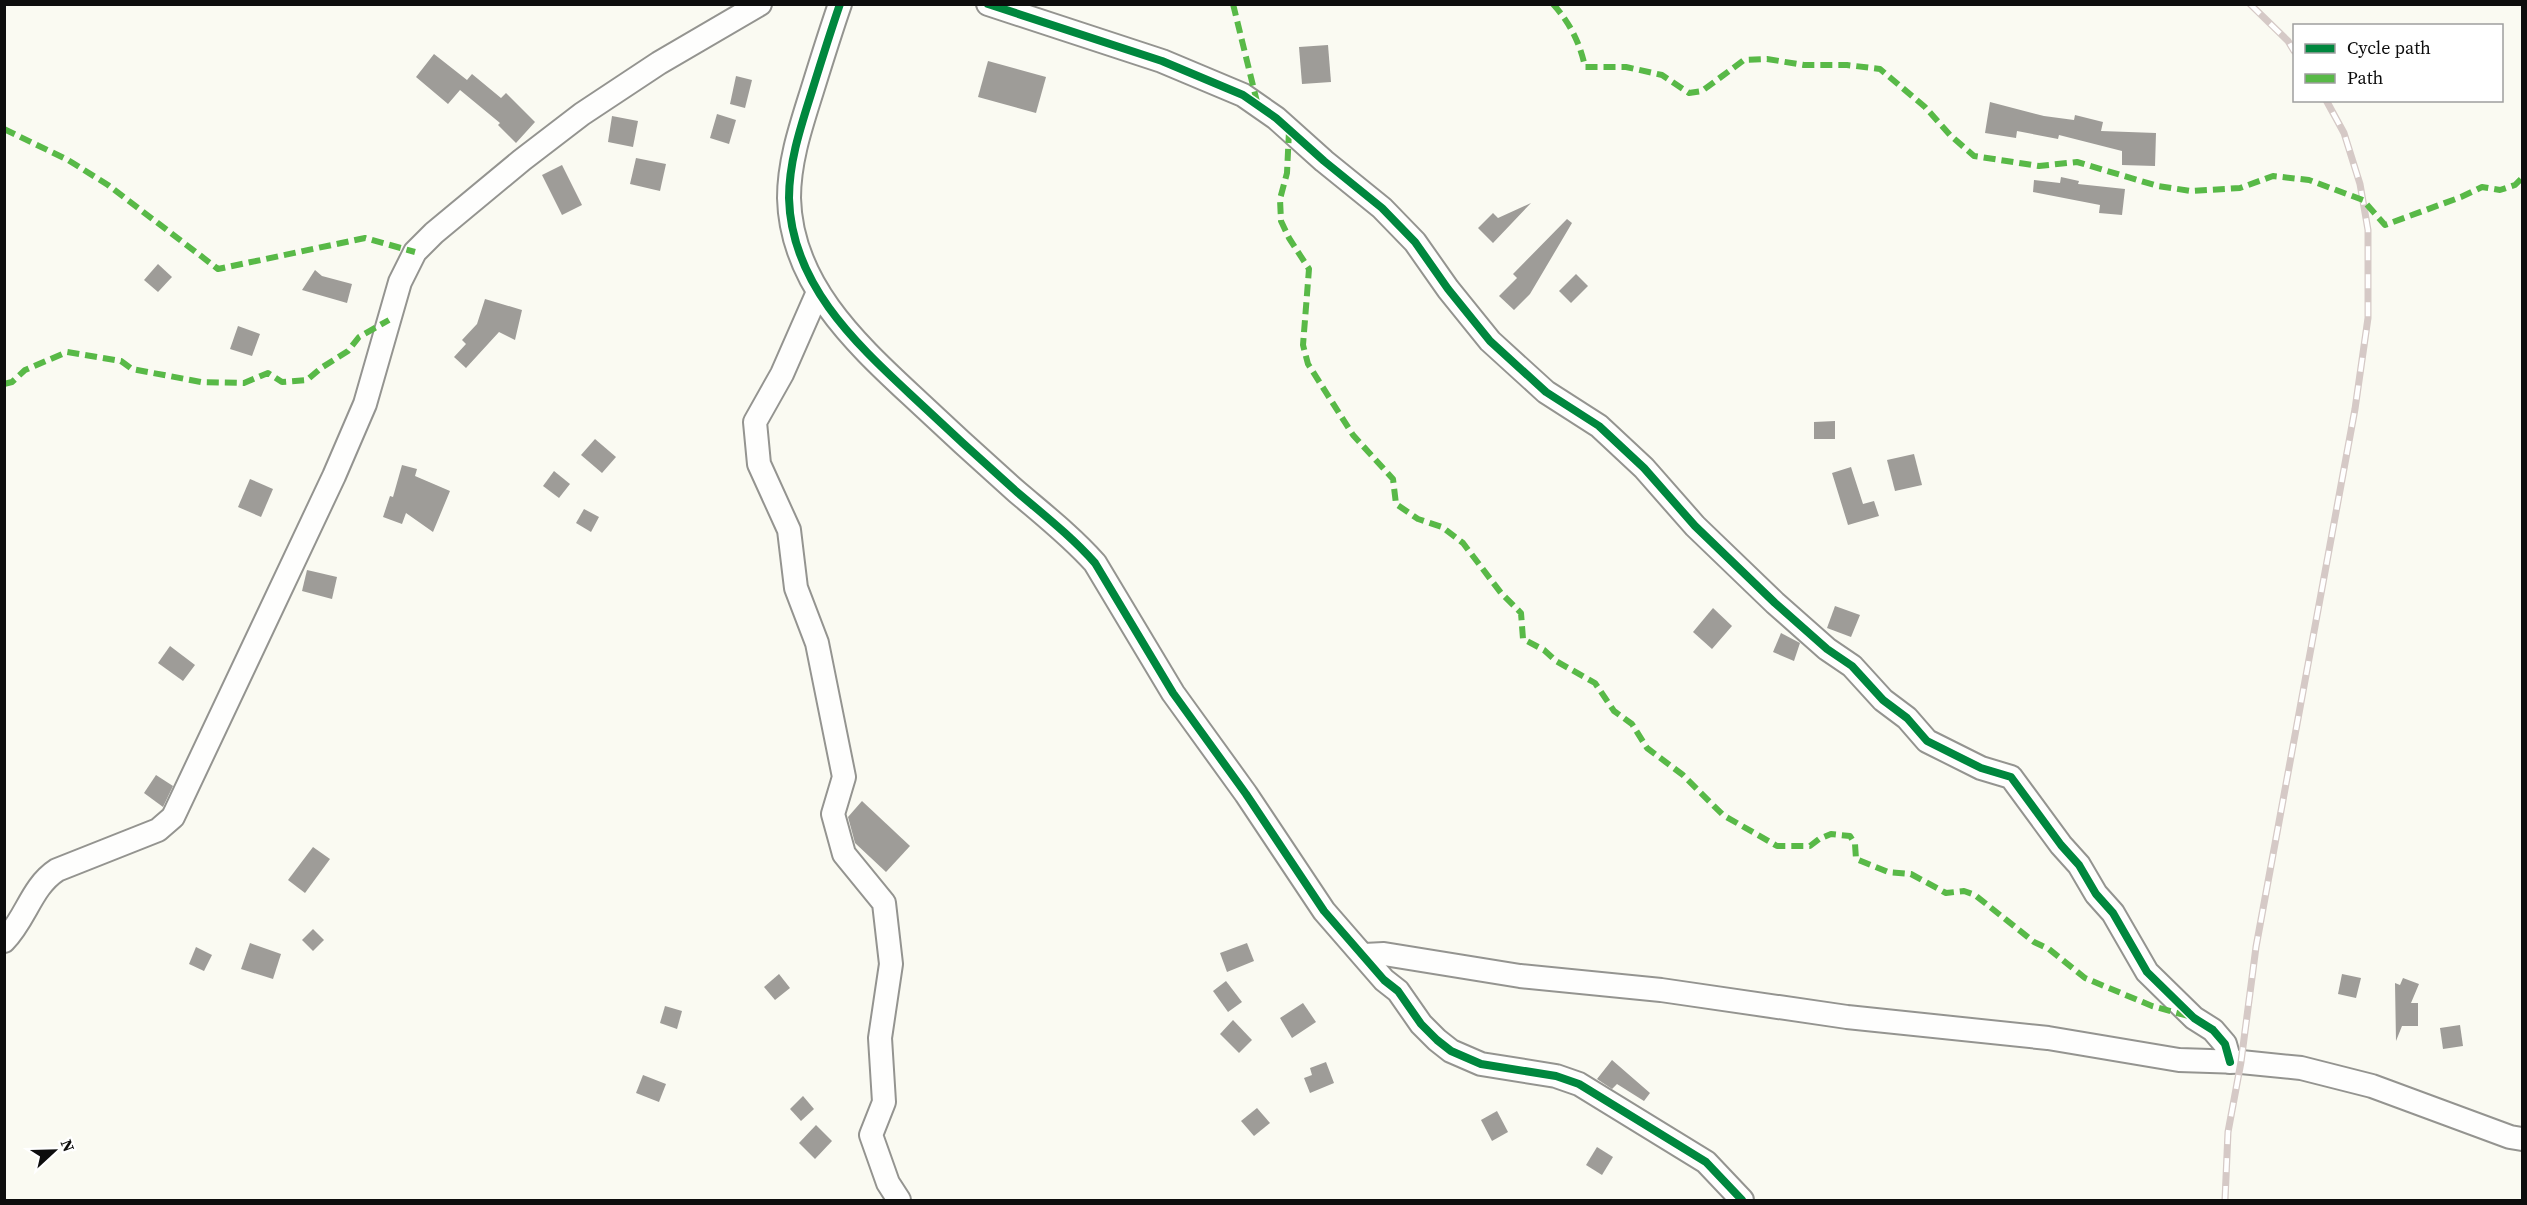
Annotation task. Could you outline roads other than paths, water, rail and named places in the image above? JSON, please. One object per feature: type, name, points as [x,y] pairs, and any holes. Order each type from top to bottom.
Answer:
[{"type":"street","points":[[4,941],[13,932],[41,883],[48,876],[57,870],[158,830],[173,817],[339,466],[365,404],[400,282],[415,252],[451,218],[582,114],[659,63],[760,4]]},
{"type":"street","points":[[840,4],[801,128],[791,172],[789,199],[795,239],[810,280],[833,316],[864,351],[998,475],[1080,546],[1095,563],[1173,693],[1246,794],[1301,880],[1324,911],[1384,980],[1398,991],[1421,1024],[1451,1051],[1480,1064],[1556,1076],[1579,1084],[1706,1162],[1742,1200]]},
{"type":"street","points":[[988,4],[1162,61],[1243,95],[1276,118],[1382,208],[1414,242],[1490,341],[1546,392],[1599,426],[1644,468],[1695,526],[1827,649],[1852,666],[1883,700],[1907,718],[1927,741],[1981,768],[2011,777],[2061,845],[2079,865],[2096,894],[2113,913],[2147,972],[2194,1018],[2213,1030],[2225,1044],[2230,1062]]},
{"type":"street","points":[[818,292],[782,374],[755,422],[759,464],[789,530],[796,588],[817,643],[844,777],[833,814],[844,854],[884,903],[891,964],[880,1038],[884,1102],[871,1135],[888,1183],[899,1200]]},
{"type":"street","points":[[1364,955],[1384,954],[1520,976],[1661,990],[1847,1017],[2048,1038],[2179,1060],[2301,1068],[2348,1079],[2425,1104],[2510,1137],[2523,1139]]},
{"type":"railway","points":[[2250,4],[2288,41],[2293,49]]},
{"type":"railway","points":[[2225,1200],[2228,1132],[2241,1062],[2256,947],[2355,409],[2368,318],[2368,230],[2360,184],[2344,133],[2327,102]]}]
